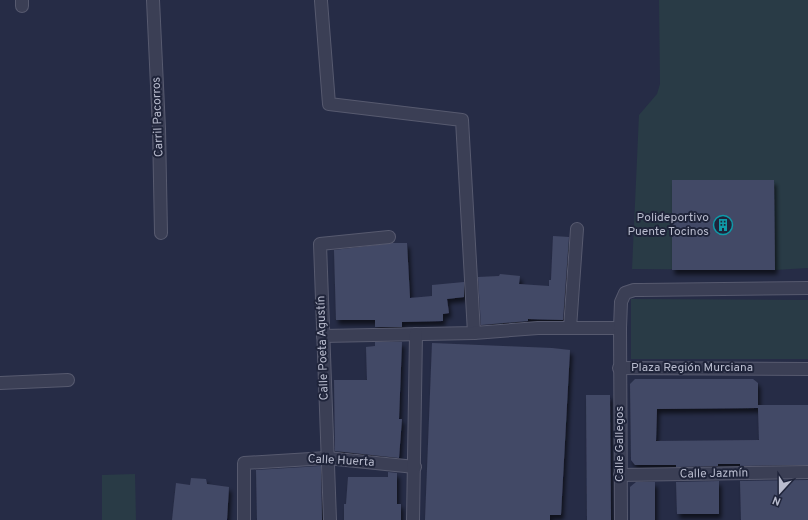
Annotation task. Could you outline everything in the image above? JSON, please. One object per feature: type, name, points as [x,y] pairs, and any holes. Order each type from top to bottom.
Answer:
[{"type":"street","name":"Carril Pacorros","points":[[153,0],[158,122],[160,233]]},
{"type":"street","points":[[321,1],[329,104],[462,120],[474,333]]},
{"type":"street","points":[[570,328],[576,229]]},
{"type":"street","name":"Calle Poeta Agustín","points":[[330,520],[320,244],[388,237]]},
{"type":"street","name":"Plaza Región Murciana","points":[[808,288],[634,290],[625,293],[622,298],[619,368],[808,368]]},
{"type":"street","points":[[323,336],[474,333],[538,328],[620,328]]},
{"type":"street","points":[[413,520],[416,334]]},
{"type":"street","name":"Calle Gallegos","points":[[619,368],[621,520]]},
{"type":"street","points":[[0,384],[68,380]]},
{"type":"street","name":"Calle Huerta","points":[[244,520],[244,463],[327,458],[415,466]]},
{"type":"street","name":"Calle Jazmín","points":[[620,475],[808,472]]},
{"type":"shaded area","points":[[659,0],[808,0],[808,268],[775,270],[632,269],[639,115],[657,94],[660,84]]},
{"type":"shaded area","points":[[631,299],[808,300],[808,359],[631,359]]},
{"type":"shaded area","points":[[135,474],[136,520],[102,520],[102,475]]},
{"type":"building","name":"Polideportivo Puente Tocinos","points":[[672,180],[774,180],[775,270],[672,270]]},
{"type":"building","points":[[553,236],[569,237],[563,320],[528,319],[528,321],[481,325],[478,277],[499,276],[500,274],[520,276],[519,284],[549,286],[549,280],[551,280]]},
{"type":"building","points":[[393,243],[407,243],[410,298],[432,296],[432,285],[464,282],[464,297],[447,299],[449,313],[443,314],[443,321],[402,322],[402,327],[375,327],[375,320],[336,320],[334,250]]},
{"type":"building","points":[[375,342],[402,342],[399,419],[402,419],[399,458],[335,451],[334,380],[367,380],[366,347],[375,346]]},
{"type":"building","points":[[432,343],[570,350],[561,515],[550,515],[550,520],[425,520]]},
{"type":"building","points":[[635,379],[753,379],[758,383],[758,405],[808,405],[808,465],[740,466],[740,464],[718,464],[718,466],[676,467],[676,465],[635,465],[631,460],[630,384]],"holes":[[[758,408],[759,440],[656,441],[657,409]]]},
{"type":"building","points":[[586,395],[610,395],[611,520],[587,520]]},
{"type":"building","points":[[321,466],[322,520],[257,520],[256,470]]},
{"type":"building","points":[[388,472],[397,473],[397,504],[401,504],[401,520],[344,520],[344,504],[346,504],[348,477],[388,477]]},
{"type":"building","points":[[191,478],[206,479],[207,484],[229,487],[227,520],[172,520],[176,483],[190,485]]},
{"type":"building","points":[[808,480],[808,520],[741,520],[740,481]]},
{"type":"building","points":[[719,481],[719,514],[677,514],[676,482]]},
{"type":"building","points":[[636,482],[655,482],[655,520],[630,520],[630,487]]},
{"type":"place","name":"Polideportivo Puente Tocinos","points":[[723,225]]}]
